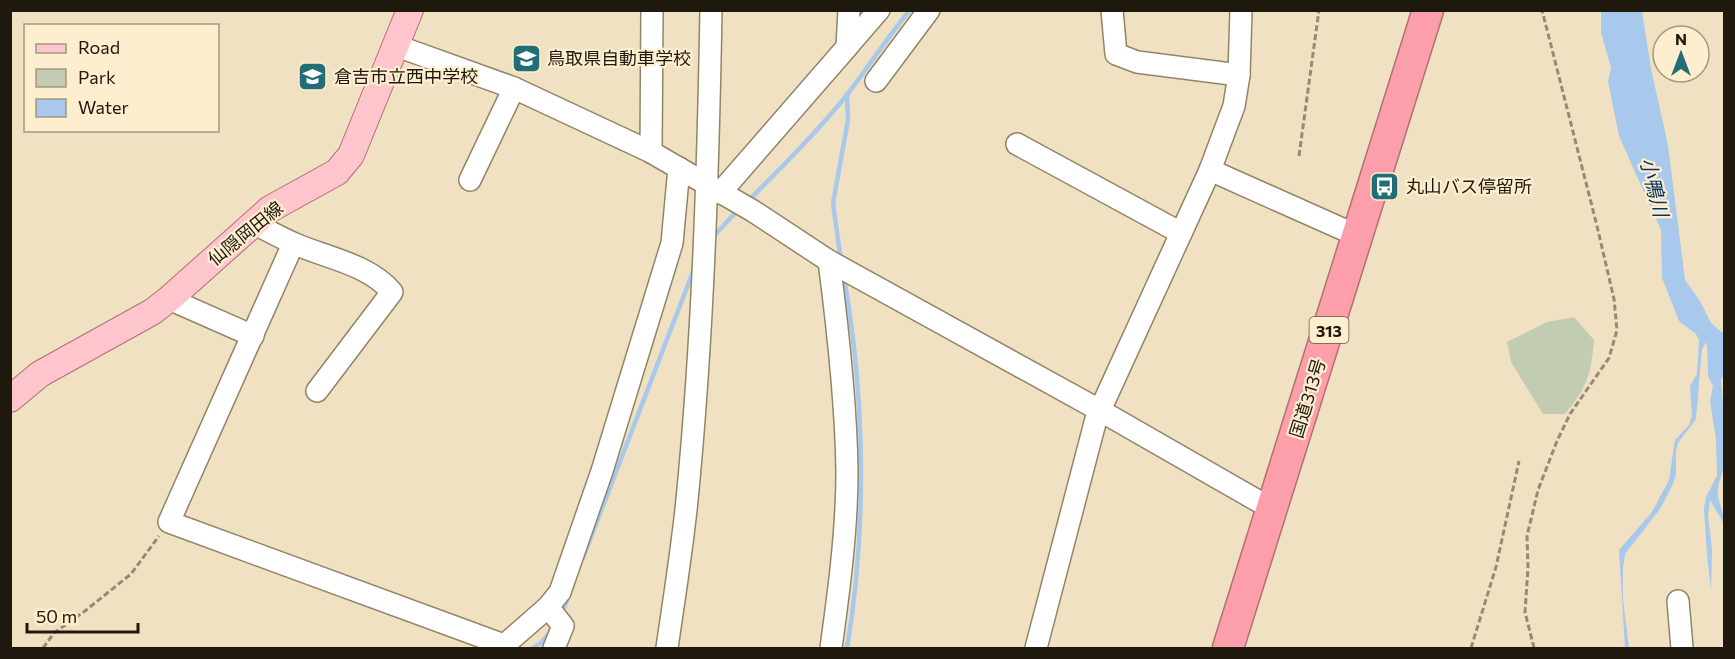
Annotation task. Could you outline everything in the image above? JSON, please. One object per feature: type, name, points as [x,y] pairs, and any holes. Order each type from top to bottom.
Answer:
[{"type":"highway","name":"国道313号","points":[[1228,648],[1428,10]]},
{"type":"main road","name":"仙隠岡田線","points":[[10,399],[40,374],[131,325],[169,299],[270,209],[337,172],[351,155],[410,10]]},
{"type":"street","points":[[651,152],[652,10]]},
{"type":"street","points":[[711,10],[721,192]]},
{"type":"street","points":[[847,47],[849,10]]},
{"type":"street","points":[[667,648],[687,503],[705,228],[721,192],[879,10]]},
{"type":"street","points":[[876,81],[929,10]]},
{"type":"street","points":[[1112,10],[1116,54],[1137,62],[1239,75]]},
{"type":"street","points":[[1036,648],[1096,419],[1210,170],[1234,106],[1239,75],[1241,10]]},
{"type":"street","points":[[397,46],[514,88],[651,152],[753,211],[833,263],[1101,411],[1272,509]]},
{"type":"street","points":[[470,180],[514,88]]},
{"type":"street","points":[[1017,144],[1181,233]]},
{"type":"street","points":[[293,243],[170,522],[502,647],[548,607],[560,592],[602,471],[672,243],[679,168]]},
{"type":"street","points":[[1210,170],[1358,236]]},
{"type":"street","points":[[253,223],[293,243],[359,268],[383,282],[392,292],[317,391]]},
{"type":"street","points":[[831,648],[840,584],[847,472],[833,263]]},
{"type":"street","points":[[169,299],[253,336]]},
{"type":"street","points":[[1678,601],[1682,648]]},
{"type":"street","points":[[548,607],[563,626],[554,648]]},
{"type":"path","points":[[1299,156],[1318,10]]},
{"type":"path","points":[[1534,648],[1526,612],[1527,536],[1538,490],[1570,414],[1609,358],[1617,330],[1614,299],[1542,10]]},
{"type":"path","points":[[1471,648],[1496,567],[1519,461]]},
{"type":"path","points":[[43,648],[54,633],[86,611],[131,574],[170,522]]},
{"type":"green space","points":[[1574,317],[1594,340],[1587,380],[1565,414],[1543,414],[1511,362],[1507,342],[1547,322]]},
{"type":"water","name":"小鴨川","points":[[1601,11],[1642,11],[1651,69],[1651,84],[1654,84],[1668,145],[1685,280],[1700,301],[1711,323],[1724,334],[1724,378],[1723,376],[1721,380],[1726,444],[1718,493],[1724,524],[1710,500],[1708,516],[1712,549],[1711,591],[1704,509],[1706,497],[1717,476],[1716,439],[1710,401],[1713,386],[1708,376],[1706,343],[1702,349],[1696,419],[1678,443],[1676,475],[1672,486],[1660,509],[1625,554],[1623,599],[1629,648],[1625,648],[1619,550],[1652,512],[1669,480],[1675,440],[1689,425],[1692,416],[1690,386],[1697,374],[1699,340],[1696,334],[1679,321],[1662,278],[1661,230],[1619,136],[1608,81],[1611,68],[1601,32]]},
{"type":"waterway","points":[[747,202],[847,95],[910,10]]},
{"type":"waterway","points":[[841,261],[833,203],[848,120],[847,94]]},
{"type":"waterway","points":[[711,239],[738,210]]},
{"type":"waterway","points":[[583,558],[694,269]]},
{"type":"waterway","points":[[844,278],[856,369],[861,463],[858,557],[847,648]]},
{"type":"waterway","points":[[562,614],[568,597]]},
{"type":"waterway","points":[[533,648],[542,642],[552,629]]},
{"type":"place","name":"鳥取県自動車学校","points":[[526,58]]},
{"type":"place","name":"倉吉市立西中学校","points":[[313,76]]},
{"type":"place","name":"丸山バス停留所","points":[[1385,186]]}]
